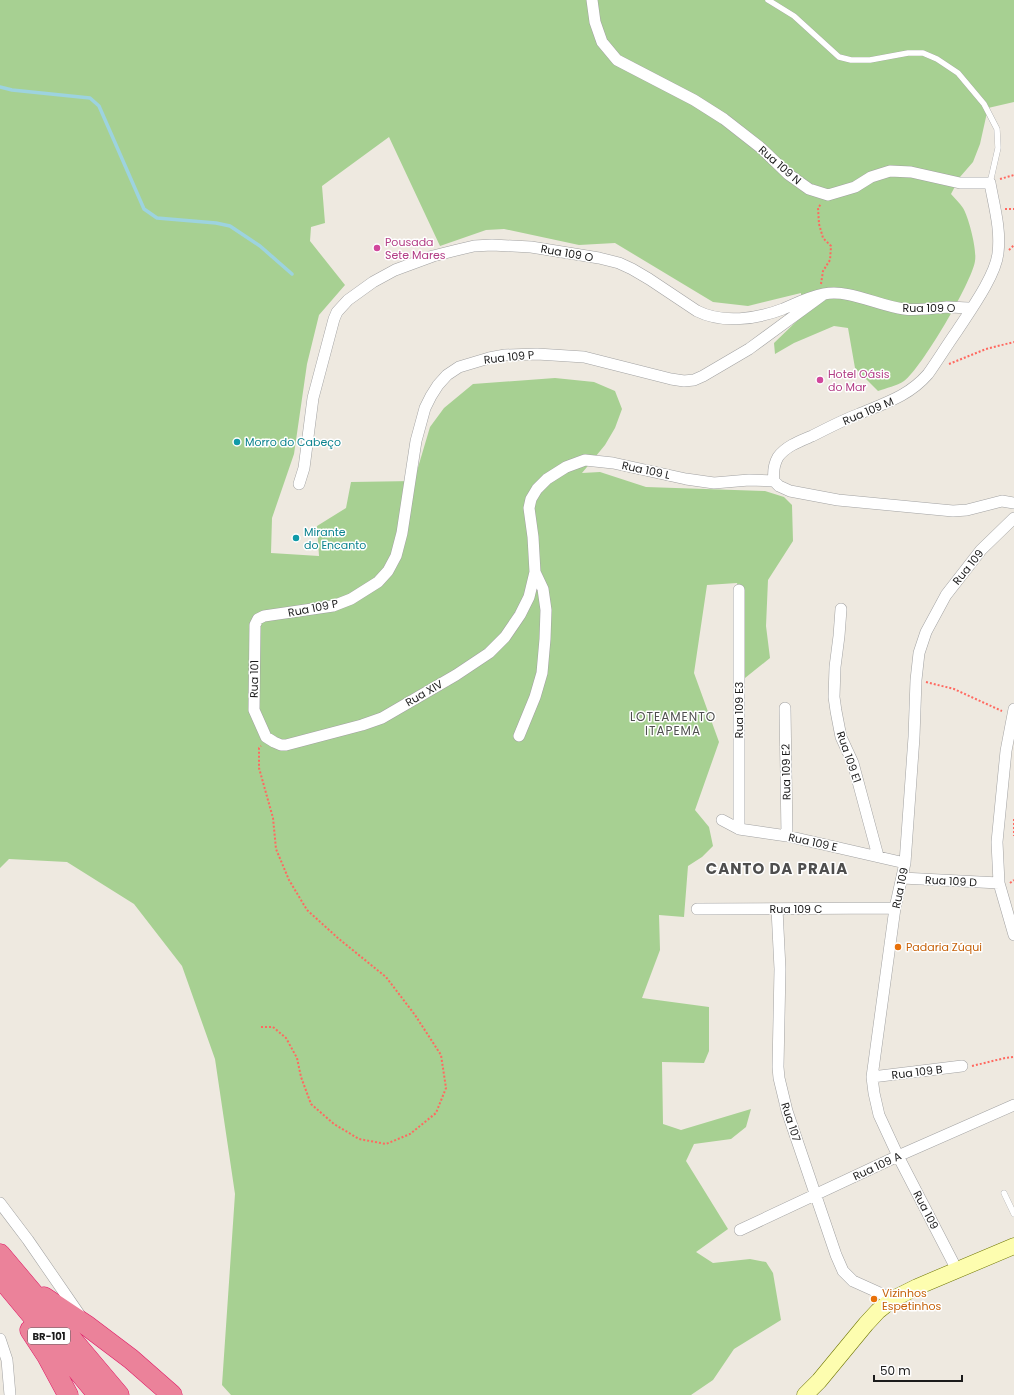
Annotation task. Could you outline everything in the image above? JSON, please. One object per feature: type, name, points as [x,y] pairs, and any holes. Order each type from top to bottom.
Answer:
[{"type":"highway","name":"BR-101","points":[[0,1254],[119,1395]]},
{"type":"highway","name":"BR-101","points":[[0,1277],[98,1395]]},
{"type":"highway","points":[[0,1283],[47,1356],[68,1395]]},
{"type":"highway","points":[[26,1285],[86,1324],[131,1359],[172,1395]]},
{"type":"main road","points":[[805,1395],[819,1381],[866,1324],[878,1311],[893,1299],[1014,1246]]},
{"type":"street","name":"Rua 109 N","points":[[592,0],[595,22],[602,42],[617,60],[694,100],[724,119],[761,148],[798,182],[809,190],[828,195]]},
{"type":"street","points":[[828,195],[855,187],[870,177],[890,171],[911,172],[960,183],[990,183],[998,224],[998,254],[992,272],[971,308]]},
{"type":"street","name":"Rua 109 O","points":[[299,484],[304,468],[313,398],[334,319],[342,306],[354,295],[394,270],[457,250],[480,246],[513,246],[566,253],[619,263],[643,276],[703,314],[726,318],[740,319],[762,315],[784,309],[798,301],[824,294],[844,294],[905,310],[948,307],[971,308]]},
{"type":"street","name":"Rua 109 P","points":[[258,619],[264,616],[333,606],[351,599],[378,582],[388,571],[396,556],[402,533],[416,442],[425,408],[438,385],[447,375],[459,367],[505,355],[537,354],[584,357],[671,379],[684,381],[694,380],[749,349],[824,294]]},
{"type":"street","name":"Rua 109 M","points":[[774,481],[773,470],[778,457],[790,446],[842,421],[892,401],[920,383],[939,358],[971,308]]},
{"type":"street","name":"Rua 109 L","points":[[519,736],[535,697],[542,673],[546,639],[546,610],[543,589],[535,572],[530,508],[532,499],[537,489],[547,478],[566,467],[585,460],[613,463],[686,479],[714,483],[749,480],[774,481],[779,486],[790,491],[838,500],[953,511],[967,510],[1002,500],[1014,503]]},
{"type":"street","name":"Rua 109","points":[[957,1270],[898,1156],[879,1115],[872,1077],[895,908],[905,863],[914,737],[916,680],[920,653],[926,632],[946,594],[970,562],[1014,518]]},
{"type":"street","name":"Rua XIV","points":[[266,737],[281,745],[286,745],[362,725],[382,718],[456,675],[489,653],[505,637],[520,615],[529,597],[535,572]]},
{"type":"street","name":"Rua 109 E3","points":[[738,590],[739,829]]},
{"type":"street","name":"Rua 109 E1","points":[[841,609],[835,667],[834,697],[836,711],[841,737],[853,763],[878,856]]},
{"type":"street","name":"Rua 101","points":[[258,619],[255,625],[254,710],[266,737]]},
{"type":"street","name":"Rua 109 E2","points":[[785,708],[787,836]]},
{"type":"street","points":[[1013,712],[1002,780],[997,834],[999,883],[1014,935]]},
{"type":"street","name":"Rua 109 E","points":[[722,820],[739,829],[787,836],[905,863]]},
{"type":"street","name":"Rua 109 D","points":[[902,878],[999,883]]},
{"type":"street","name":"Rua 109 C","points":[[697,909],[895,908]]},
{"type":"street","name":"Rua 107","points":[[777,909],[780,969],[778,1054],[779,1078],[787,1111],[836,1255],[844,1270],[853,1281],[893,1299]]},
{"type":"street","name":"Rua 109 B","points":[[872,1077],[962,1066]]},
{"type":"street","name":"Rua 109 A","points":[[740,1230],[898,1156],[1014,1105]]},
{"type":"street","points":[[0,1204],[28,1240],[86,1324]]},
{"type":"street","points":[[0,1339],[7,1360],[10,1395]]},
{"type":"lane","points":[[768,0],[794,16],[839,57],[851,60],[870,60],[908,53],[923,53],[937,59],[958,73],[984,104],[997,129],[998,148],[990,183]]},
{"type":"lane","points":[[1004,1193],[1014,1214]]},
{"type":"path","points":[[990,183],[1014,175]]},
{"type":"path","points":[[824,294],[820,284],[823,271],[830,260],[832,246],[823,238],[819,224],[818,208],[828,195]]},
{"type":"path","points":[[948,364],[986,349],[1014,342]]},
{"type":"path","points":[[916,680],[954,689],[1013,712]]},
{"type":"path","points":[[261,1027],[274,1027],[286,1038],[297,1058],[301,1077],[311,1104],[334,1124],[359,1139],[386,1144],[410,1134],[436,1113],[446,1088],[440,1055],[415,1015],[386,976],[339,939],[307,910],[289,880],[276,849],[273,818],[259,768],[259,748],[266,737]]},
{"type":"path","points":[[1014,819],[1014,836]]},
{"type":"path","points":[[962,1066],[967,1067],[1014,1057]]},
{"type":"green space","points":[[0,0],[1014,0],[1014,102],[988,108],[980,144],[973,162],[960,177],[951,194],[963,208],[970,226],[974,242],[975,256],[972,272],[956,305],[922,360],[904,381],[891,387],[878,391],[855,368],[848,328],[834,326],[794,343],[775,354],[774,343],[802,316],[801,293],[748,306],[713,302],[615,243],[579,245],[504,229],[486,230],[440,246],[389,137],[322,186],[325,223],[311,227],[310,241],[345,285],[319,315],[307,364],[294,454],[272,518],[271,553],[319,556],[317,526],[346,508],[351,482],[414,481],[430,427],[444,408],[473,384],[555,378],[594,382],[615,391],[622,409],[615,428],[605,445],[582,473],[600,472],[646,487],[765,491],[784,497],[792,505],[793,541],[768,580],[766,626],[770,658],[745,678],[745,611],[737,583],[707,585],[694,673],[719,742],[695,810],[709,827],[713,846],[702,857],[688,866],[684,917],[659,915],[660,950],[642,998],[709,1007],[709,1051],[704,1063],[662,1062],[663,1124],[681,1130],[751,1109],[746,1127],[731,1139],[694,1144],[686,1161],[728,1229],[696,1252],[713,1263],[750,1259],[766,1262],[773,1273],[781,1320],[734,1349],[713,1380],[691,1395],[231,1395],[222,1385],[235,1194],[215,1059],[182,966],[134,904],[67,862],[9,859],[0,868]]},
{"type":"waterway","points":[[0,87],[12,90],[90,98],[99,106],[144,209],[157,218],[216,223],[230,226],[260,246],[292,274]]},
{"type":"place","name":"Pousada Sete Mares","points":[[377,248]]},
{"type":"place","name":"Hotel Oásis do Mar","points":[[820,380]]},
{"type":"place","name":"Morro do Cabeço","points":[[237,442]]},
{"type":"place","name":"Mirante do Encanto","points":[[296,538]]},
{"type":"place","name":"Padaria Zúqui","points":[[898,947]]},
{"type":"place","name":"Vizinhos Espetinhos","points":[[874,1299]]},
{"type":"district","name":"LOTEAMENTO ITAPEMA","points":[[673,723]]},
{"type":"district","name":"CANTO DA PRAIA","points":[[777,868]]}]
